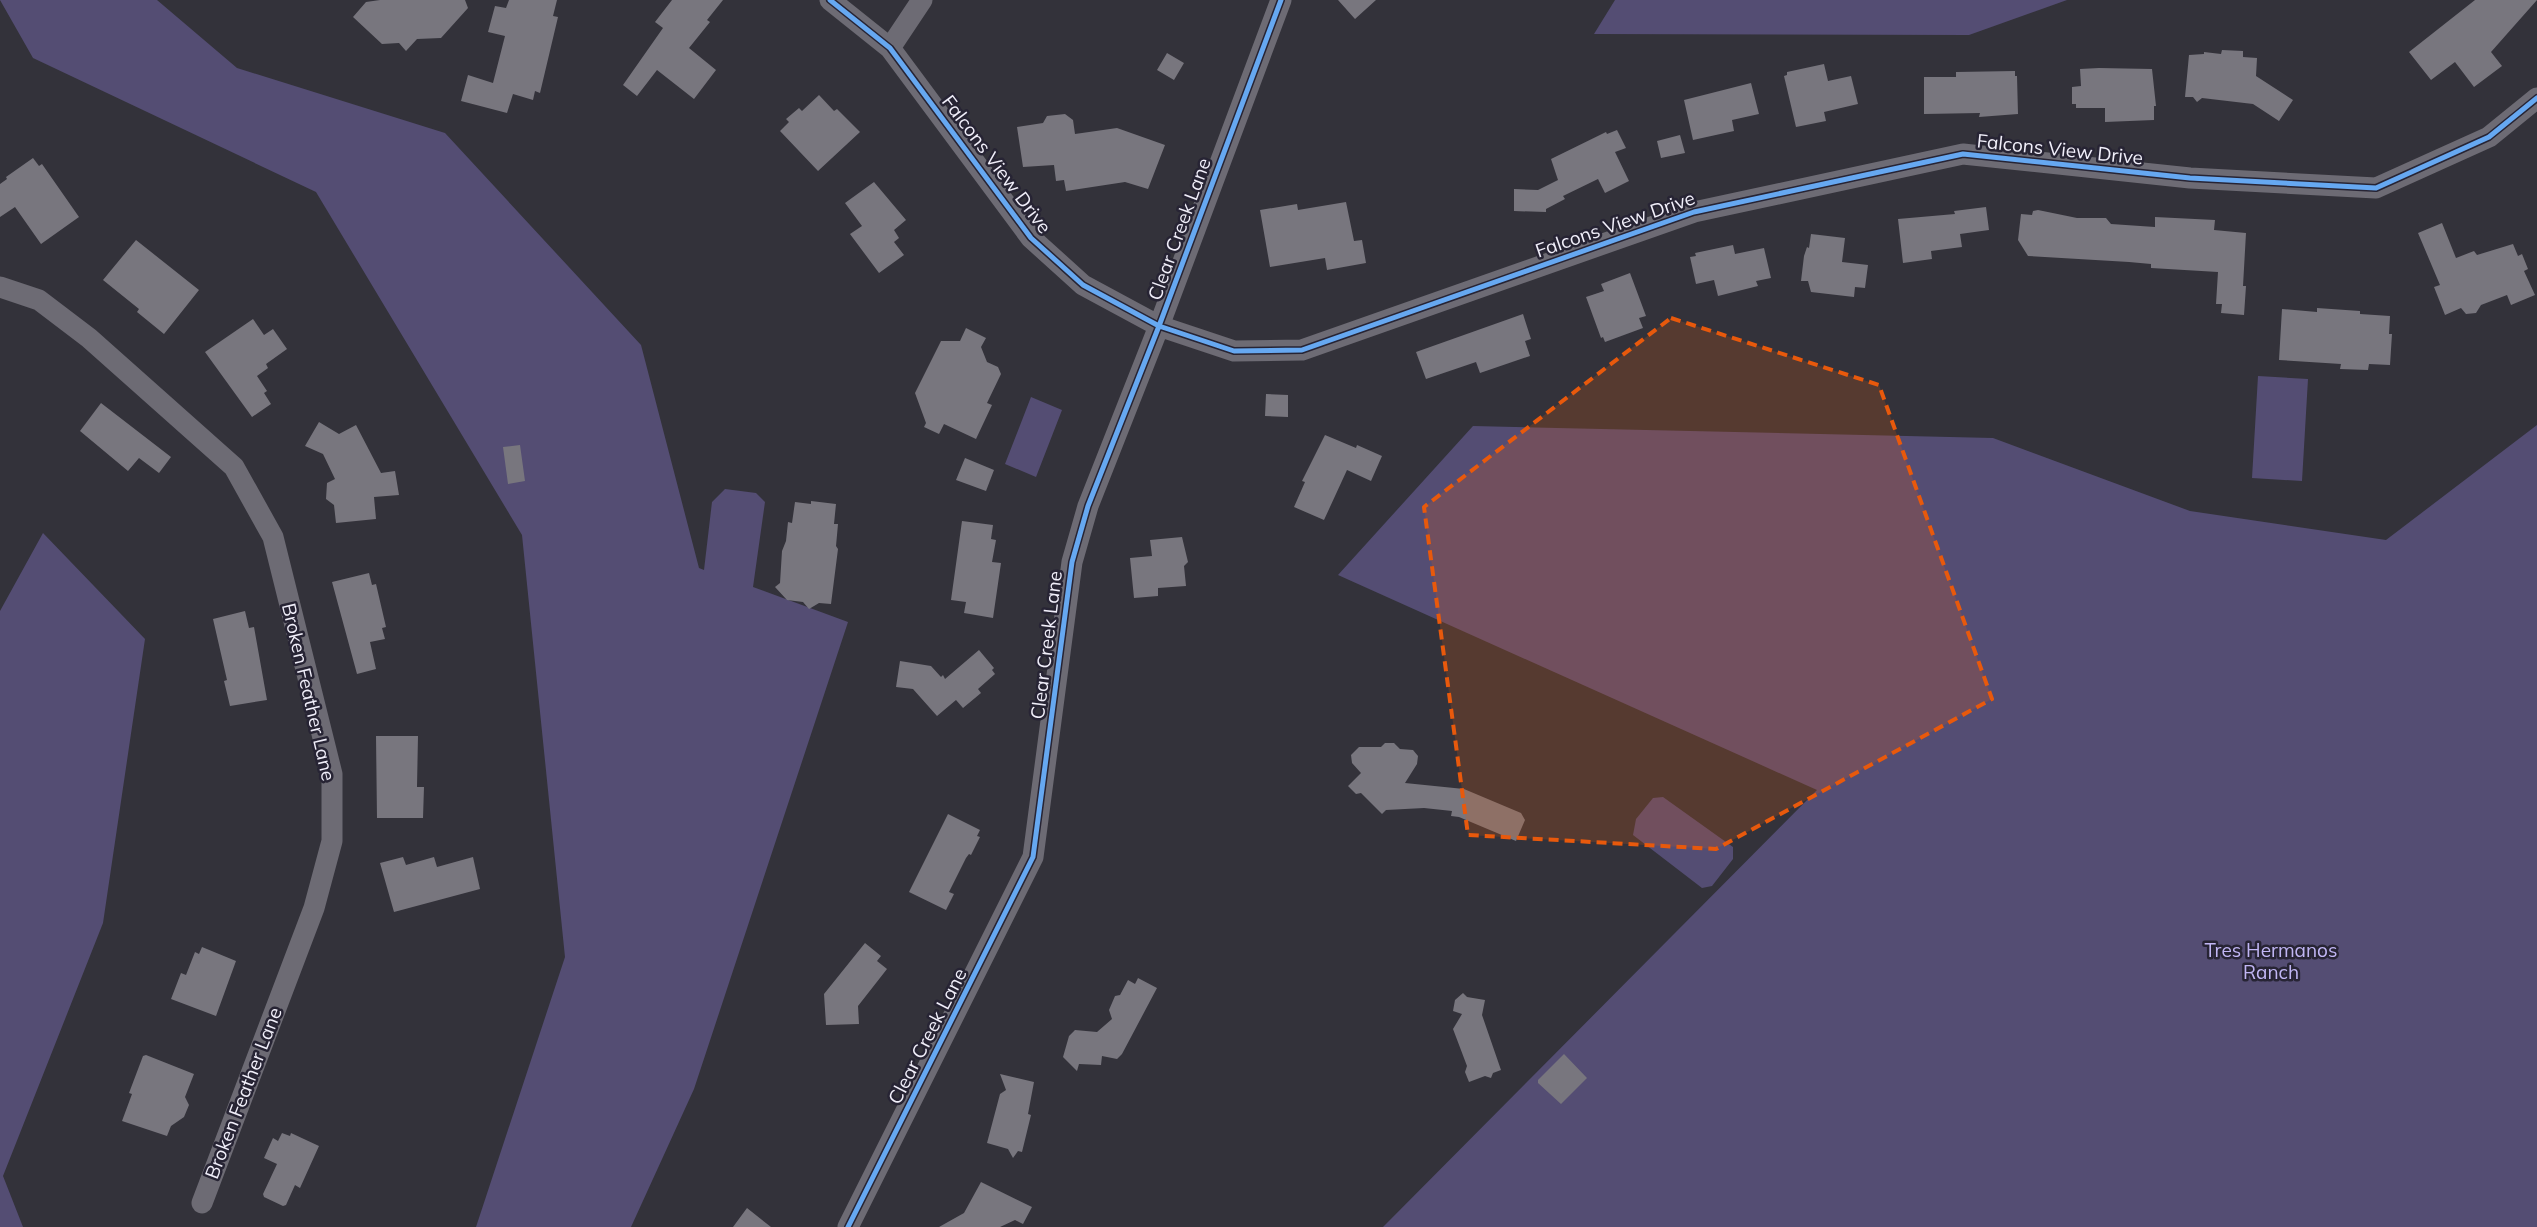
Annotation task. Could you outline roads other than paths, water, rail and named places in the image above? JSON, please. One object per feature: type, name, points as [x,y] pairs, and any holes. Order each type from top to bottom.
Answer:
[{"type":"street","name":"Falcons View Drive","points":[[830,0],[890,48],[1031,238],[1083,285],[1159,326],[1234,351],[1302,350],[1694,212],[1963,154],[2190,178],[2376,188],[2489,137],[2537,98]]},
{"type":"street","points":[[890,48],[922,0]]},
{"type":"street","name":"Clear Creek Lane","points":[[848,1227],[1033,857],[1072,562],[1088,506],[1159,326],[1281,0]]},
{"type":"street","name":"Broken Feather Lane","points":[[0,287],[39,300],[89,338],[234,468],[273,538],[332,774],[332,841],[314,908],[202,1203]]},
{"type":"park label","name":"Tres Hermanos Ranch","points":[[2271,961]]}]
